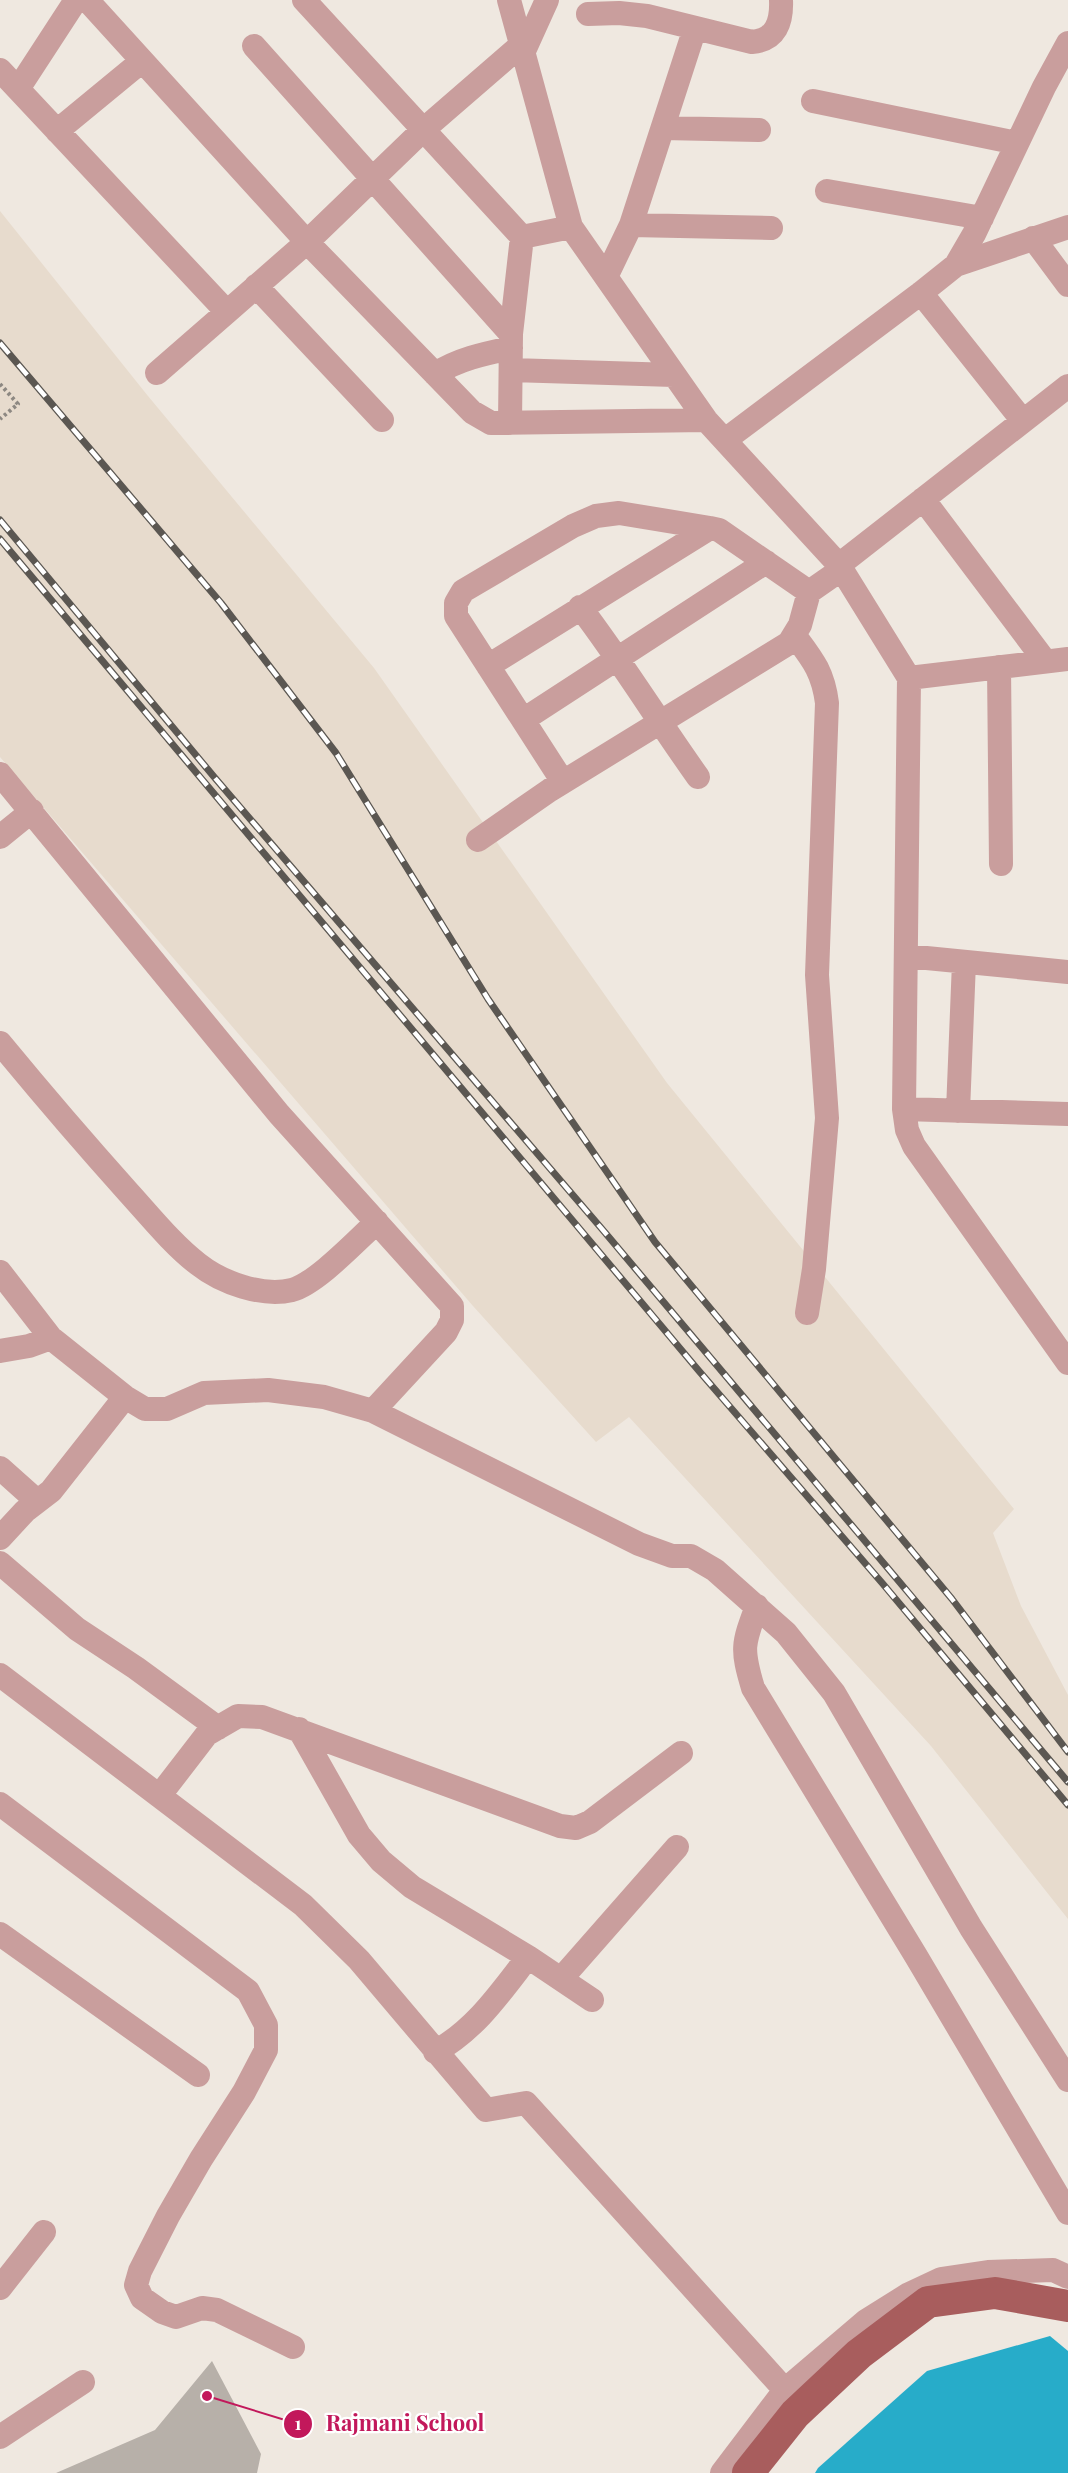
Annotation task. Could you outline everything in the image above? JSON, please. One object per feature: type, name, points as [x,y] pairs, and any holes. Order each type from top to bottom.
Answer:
[{"type":"main road","points":[[748,2473],[795,2414],[859,2354],[928,2302],[995,2293],[1068,2306]]},
{"type":"street","points":[[18,89],[76,0]]},
{"type":"street","points":[[87,0],[307,242],[472,412],[491,423],[706,420]]},
{"type":"street","points":[[304,0],[522,237],[511,351],[510,423]]},
{"type":"street","points":[[509,0],[571,227],[706,420],[840,567],[909,678],[904,1109],[907,1130],[914,1146],[1068,1363]]},
{"type":"street","points":[[157,373],[307,242],[423,130],[522,49],[547,0]]},
{"type":"street","points":[[588,14],[619,13],[647,16],[752,42],[762,41],[778,28],[781,0]]},
{"type":"street","points":[[606,278],[631,225],[695,28]]},
{"type":"street","points":[[956,265],[982,218],[1068,43]]},
{"type":"street","points":[[254,46],[372,179],[511,351]]},
{"type":"street","points":[[57,131],[142,61]]},
{"type":"street","points":[[0,70],[227,312]]},
{"type":"street","points":[[813,101],[1017,143]]},
{"type":"street","points":[[663,128],[759,130]]},
{"type":"street","points":[[827,191],[982,218]]},
{"type":"street","points":[[631,225],[771,228]]},
{"type":"street","points":[[522,237],[571,227]]},
{"type":"street","points":[[725,440],[956,265],[1068,227]]},
{"type":"street","points":[[1033,238],[1068,285]]},
{"type":"street","points":[[256,286],[382,420]]},
{"type":"street","points":[[921,293],[1023,421]]},
{"type":"street","points":[[435,374],[453,363],[470,357],[511,351],[674,375]]},
{"type":"street","points":[[478,840],[563,782],[789,643],[795,636],[809,592],[923,499],[1068,386]]},
{"type":"street","points":[[923,499],[1057,660]]},
{"type":"street","points":[[563,782],[456,616],[456,603],[463,591],[573,526],[596,516],[619,513],[719,530],[809,592]]},
{"type":"street","points":[[488,666],[710,528]]},
{"type":"street","points":[[523,720],[766,562]]},
{"type":"street","points":[[580,608],[618,657],[698,777]]},
{"type":"street","points":[[795,636],[818,666],[824,681],[827,703],[817,975],[827,1118],[814,1269],[807,1313]]},
{"type":"street","points":[[909,678],[1057,660]]},
{"type":"street","points":[[999,667],[1001,864]]},
{"type":"street","points":[[0,774],[279,1114],[452,1306],[452,1320],[446,1332],[373,1411]]},
{"type":"street","points":[[0,837],[32,811]]},
{"type":"street","points":[[906,956],[1068,972]]},
{"type":"street","points":[[958,1111],[964,962]]},
{"type":"street","points":[[0,1043],[60,1116],[152,1219],[198,1264],[227,1281],[269,1292],[293,1289],[312,1281],[377,1222]]},
{"type":"street","points":[[904,1109],[1068,1114]]},
{"type":"street","points":[[0,1272],[51,1338],[125,1397],[145,1409],[167,1409],[204,1393],[268,1390],[324,1397],[373,1411],[639,1544],[682,1556],[715,1570],[786,1633],[834,1693],[970,1928],[1068,2080]]},
{"type":"street","points":[[0,1351],[29,1346],[51,1338]]},
{"type":"street","points":[[0,1538],[25,1511],[51,1491],[125,1397]]},
{"type":"street","points":[[0,1468],[37,1501]]},
{"type":"street","points":[[0,1563],[77,1629],[155,1681],[218,1728]]},
{"type":"street","points":[[757,1606],[744,1642],[745,1664],[753,1688],[916,1956],[1066,2221]]},
{"type":"street","points":[[0,1675],[303,1905],[358,1960],[486,2109],[526,2103],[785,2390]]},
{"type":"street","points":[[160,1795],[207,1734],[238,1716],[262,1717],[299,1729],[560,1826],[576,1827],[590,1822],[681,1753]]},
{"type":"street","points":[[299,1729],[359,1835],[381,1861],[412,1887],[528,1957],[592,2000]]},
{"type":"street","points":[[0,1804],[248,1991],[266,2025],[266,2050],[244,2092],[168,2216],[135,2285],[142,2298],[162,2312],[176,2317],[202,2308],[217,2310],[293,2347]]},
{"type":"street","points":[[561,1979],[677,1847]]},
{"type":"street","points":[[0,1934],[198,2075]]},
{"type":"street","points":[[435,2052],[468,2030],[528,1957]]},
{"type":"street","points":[[0,2288],[44,2232]]},
{"type":"street","points":[[722,2473],[785,2390],[866,2321],[909,2294],[941,2279],[988,2272],[1053,2270],[1068,2277]]},
{"type":"street","points":[[0,2437],[83,2382]]},
{"type":"path","points":[[0,384],[18,404],[0,419]]},
{"type":"shaded area","points":[[0,211],[148,396],[374,668],[667,1083],[1014,1509],[993,1533],[1021,1606],[1068,1695],[1068,1919],[931,1746],[629,1417],[596,1442],[473,1306],[0,757]]},
{"type":"water","points":[[1050,2336],[1068,2351],[1068,2473],[815,2473],[927,2371]]},
{"type":"building","points":[[212,2361],[261,2454],[257,2473],[56,2473],[155,2430]]},
{"type":"railway","points":[[0,343],[221,603],[336,753],[488,999],[655,1242],[952,1599],[1068,1752]]},
{"type":"railway","points":[[0,520],[215,778],[602,1229],[1068,1782]]},
{"type":"railway","points":[[0,539],[699,1371],[883,1584],[1068,1805]]},
{"type":"place","name":"Rajmani School","points":[[207,2396]]}]
